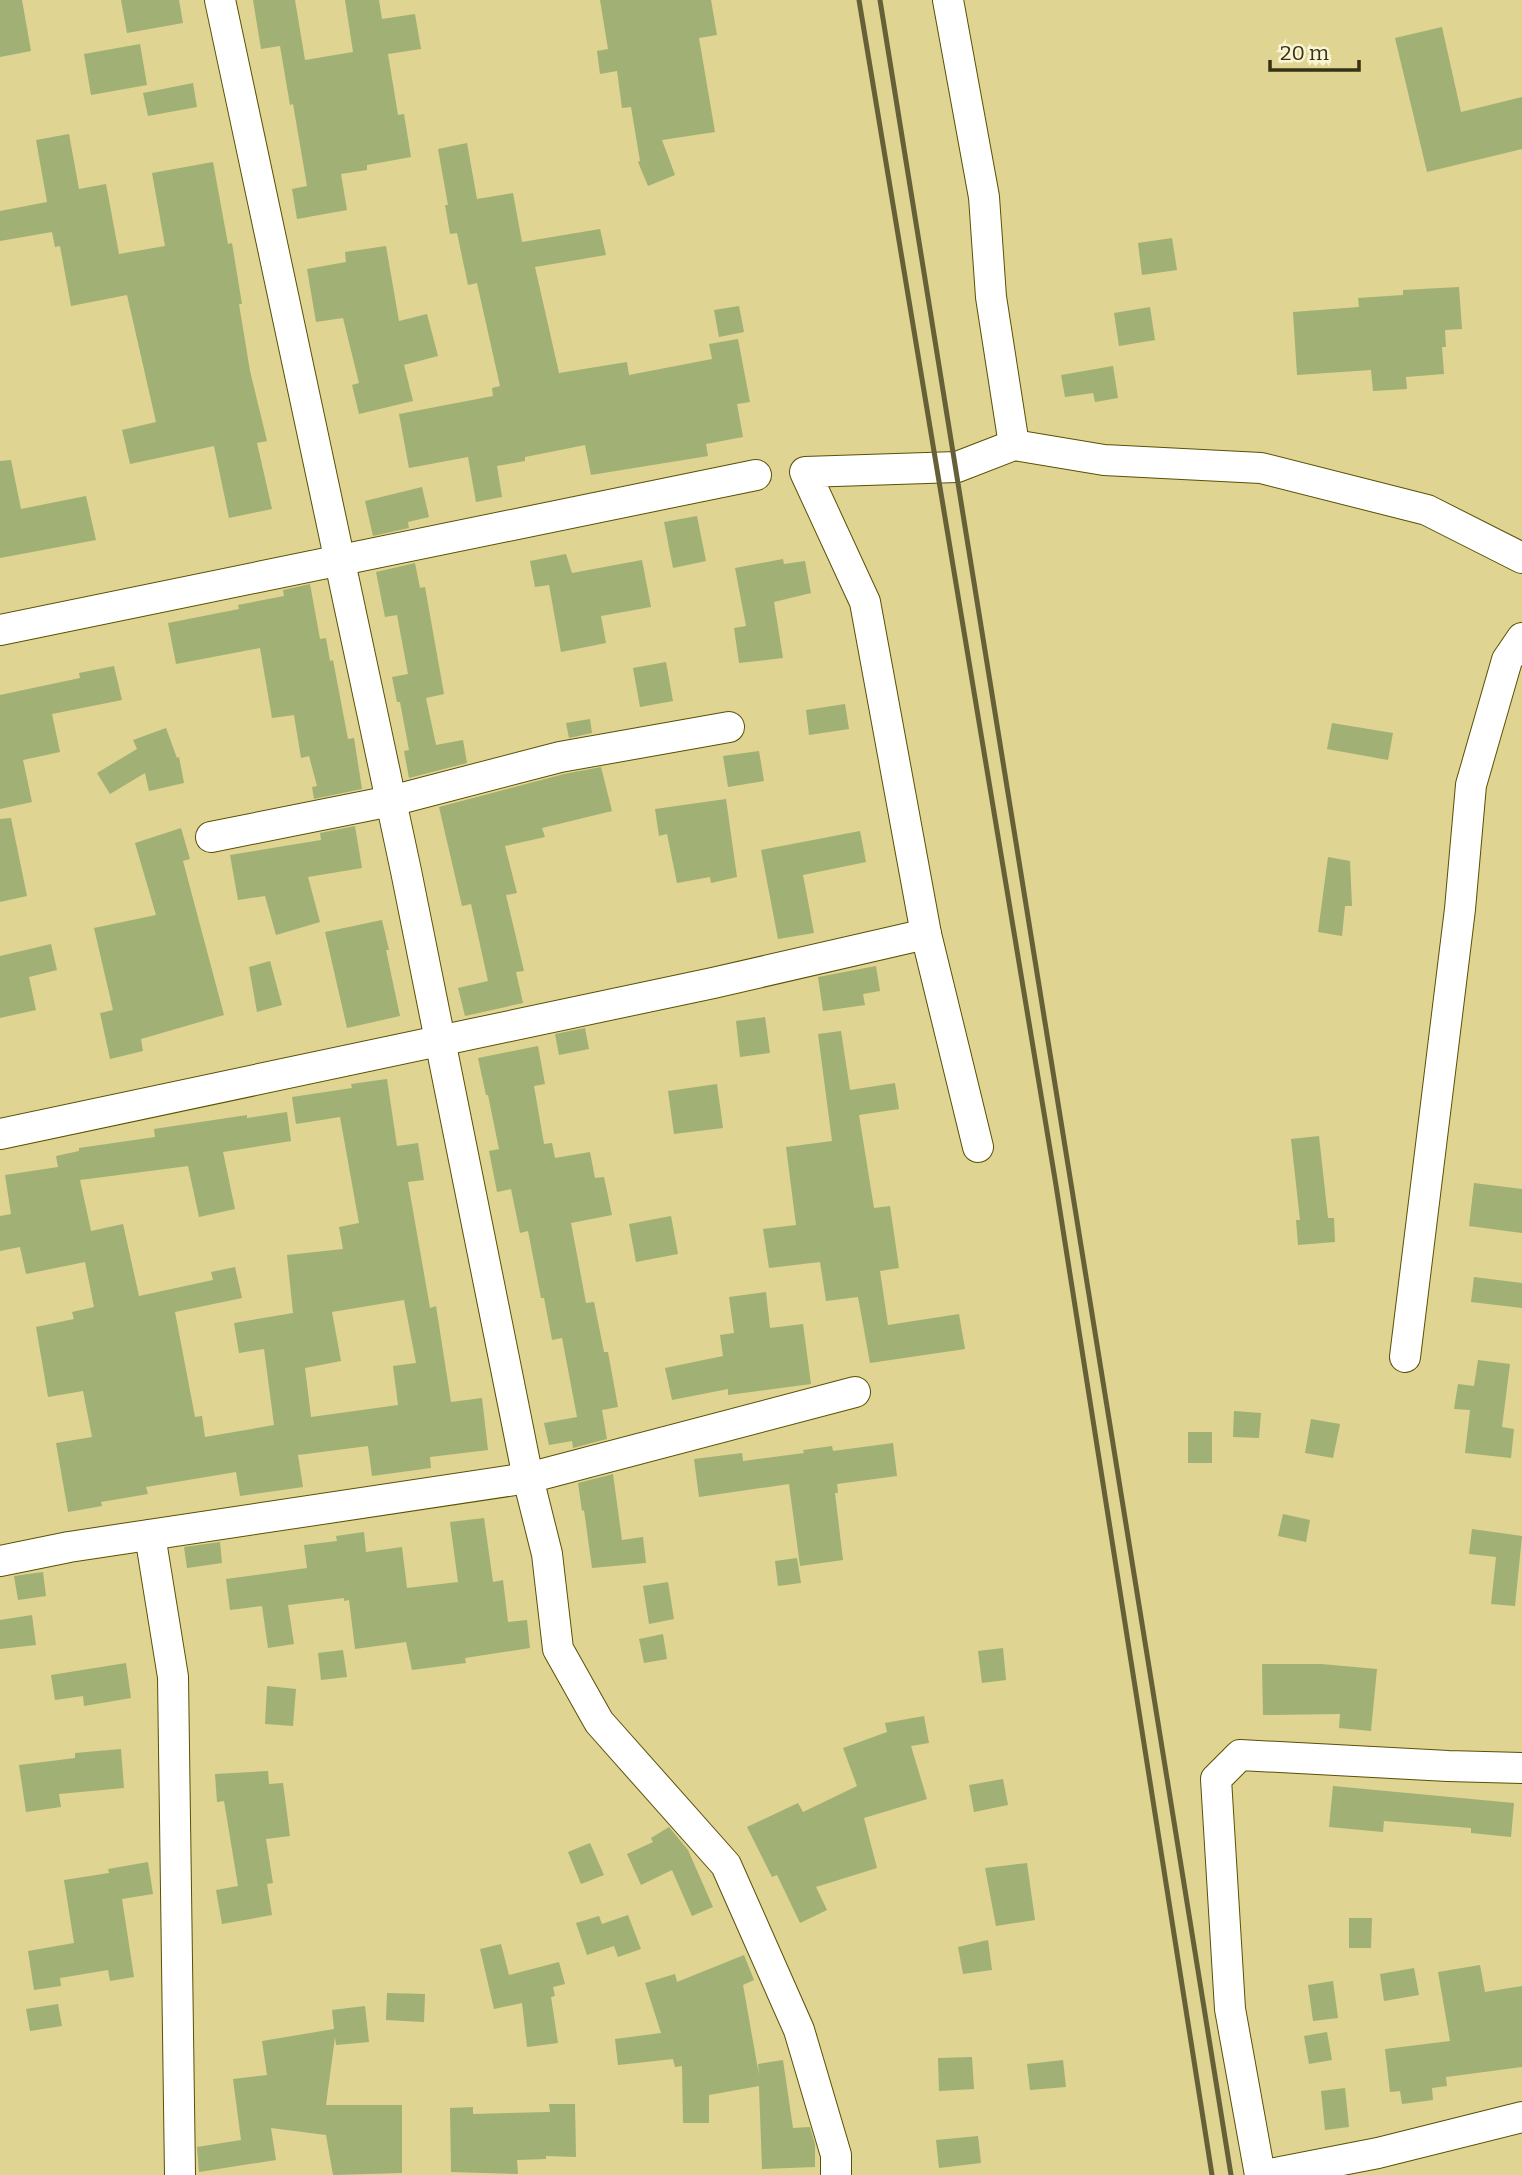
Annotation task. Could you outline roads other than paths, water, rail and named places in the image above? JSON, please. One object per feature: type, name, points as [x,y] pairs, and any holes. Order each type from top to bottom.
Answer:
[{"type":"street","points":[[220,0],[391,801],[528,1478],[547,1554],[558,1649],[598,1722],[726,1865],[799,2030],[836,2155],[836,2175]]},
{"type":"street","points":[[948,0],[984,197],[991,296],[1014,445]]},
{"type":"street","points":[[978,1147],[926,934],[865,602],[805,472],[957,467],[1014,445],[1104,460],[1261,468],[1427,510],[1522,558]]},
{"type":"street","points":[[0,630],[756,475]]},
{"type":"street","points":[[1405,1357],[1460,909],[1471,785],[1507,660],[1522,638]]},
{"type":"street","points":[[211,836],[391,801],[560,757],[729,727]]},
{"type":"street","points":[[0,1134],[439,1042],[926,934]]},
{"type":"street","points":[[0,1561],[69,1547],[528,1478],[855,1392]]},
{"type":"street","points":[[150,1535],[173,1677],[180,2175]]},
{"type":"street","points":[[1522,1768],[1240,1755],[1216,1779],[1230,2009],[1263,2175],[1378,2153],[1522,2117]]},
{"type":"railway","points":[[859,0],[1040,1087],[1212,2175]]},
{"type":"railway","points":[[880,0],[1231,2175]]}]
